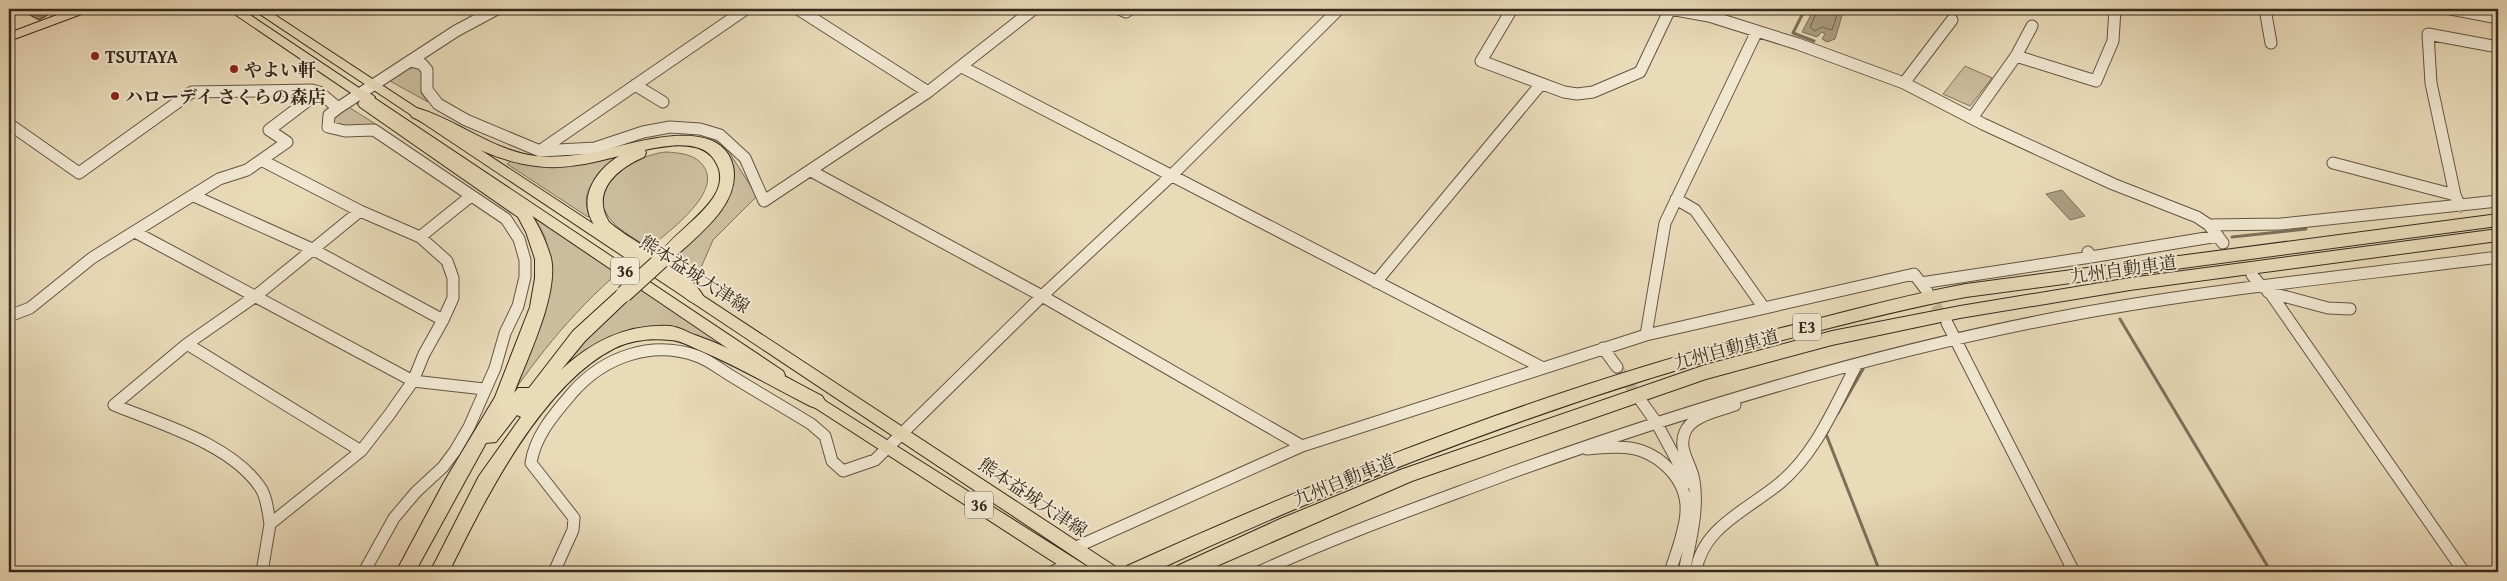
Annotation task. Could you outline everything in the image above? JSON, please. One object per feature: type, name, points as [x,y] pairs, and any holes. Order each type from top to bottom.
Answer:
[{"type":"highway","points":[[368,93],[365,104],[523,213],[534,232],[543,258],[543,278],[538,306],[522,354],[503,399],[450,488],[405,572]]},
{"type":"highway","points":[[417,113],[510,155],[536,161],[598,156],[665,140],[702,144],[715,151],[723,159],[727,181],[722,195],[707,216],[664,250],[560,344],[450,488]]},
{"type":"highway","points":[[664,250],[703,208],[716,190],[717,173],[710,158],[694,149],[657,148],[623,160],[600,179],[593,204],[602,225],[686,284],[697,299]]},
{"type":"highway","name":"九州自動車道","points":[[1142,569],[1384,463],[1510,417],[1691,357],[1941,295],[2126,268],[2498,220]]},
{"type":"highway","name":"九州自動車道","points":[[1184,572],[1406,475],[1705,372],[1814,342],[1960,312],[2130,284],[2498,235]]},
{"type":"highway","points":[[439,572],[520,414],[553,367],[620,290]]},
{"type":"highway","points":[[480,490],[537,408],[558,383],[599,348],[622,338],[645,333],[673,334],[720,351],[816,401]]},
{"type":"main road","points":[[9,37],[83,9]]},
{"type":"main road","name":"熊本益城大津線","points":[[233,9],[368,93],[816,401],[1075,562],[1110,572]]},
{"type":"main road","name":"熊本益城大津線","points":[[258,9],[368,93],[417,113],[902,433],[1075,562]]},
{"type":"street","points":[[364,572],[394,518],[416,492],[443,467],[469,428],[484,389],[495,368],[505,332],[518,306],[525,278],[525,260],[519,239],[506,219],[374,130],[358,129],[344,132],[328,127],[329,115],[338,108],[368,93],[467,23],[497,9]]},
{"type":"street","points":[[540,150],[746,9]]},
{"type":"street","points":[[798,9],[928,92]]},
{"type":"street","points":[[411,61],[422,64],[427,70],[427,90],[438,104],[466,120],[540,150],[595,148],[643,132],[670,127],[700,129],[720,135],[732,144],[745,158],[764,201],[928,92],[1034,9]]},
{"type":"street","points":[[1119,9],[1126,12],[1130,9]]},
{"type":"street","points":[[554,572],[573,530],[574,518],[532,462],[532,452],[552,418],[578,386],[595,370],[622,355],[652,350],[685,352],[698,356],[812,424],[825,436],[832,461],[843,471],[875,460],[1042,296],[1171,176],[1339,9]]},
{"type":"street","points":[[1052,572],[1302,446],[1646,335],[1914,274],[1924,287],[2089,254],[2220,239],[2209,225],[2197,217],[2112,184],[1972,118],[1904,83],[1757,31],[1711,12],[1670,9],[1640,72],[1586,94],[1573,94],[1541,84],[1481,61],[1512,9]]},
{"type":"street","points":[[2016,56],[2096,81],[2113,42],[2115,9]]},
{"type":"street","points":[[2265,9],[2272,43]]},
{"type":"street","points":[[2451,9],[2498,18]]},
{"type":"street","points":[[1904,83],[1952,20]]},
{"type":"street","points":[[1972,118],[2016,56],[2032,26]]},
{"type":"street","points":[[1646,335],[1665,223],[1757,31]]},
{"type":"street","points":[[2460,206],[2455,194],[2431,83],[2428,34],[2498,48]]},
{"type":"street","points":[[962,67],[1543,368]]},
{"type":"street","points":[[1376,282],[1541,84]]},
{"type":"street","points":[[635,85],[663,102]]},
{"type":"street","points":[[9,124],[78,173],[192,92],[312,90],[318,92],[338,108]]},
{"type":"street","points":[[9,316],[30,308],[92,258],[219,179],[247,170],[263,160],[287,142],[269,130],[318,92]]},
{"type":"street","points":[[263,160],[360,210],[420,237],[447,261],[453,278],[453,298],[424,354],[413,381],[361,451],[270,524]]},
{"type":"street","points":[[2333,163],[2455,194]]},
{"type":"street","points":[[811,171],[1042,296],[1302,446]]},
{"type":"street","points":[[194,196],[312,249],[443,320]]},
{"type":"street","points":[[420,237],[471,196]]},
{"type":"street","points":[[1676,199],[1695,210],[1764,308]]},
{"type":"street","points":[[2209,225],[2282,224],[2498,201]]},
{"type":"street","points":[[262,572],[270,524],[262,489],[244,468],[208,446],[114,405],[187,344],[257,295],[360,210]]},
{"type":"street","points":[[135,232],[257,295],[413,381],[484,389]]},
{"type":"street","points":[[1259,572],[1312,546],[1568,452],[1656,422],[1857,364],[1957,339],[2083,314],[2498,257]]},
{"type":"street","points":[[2252,275],[2266,289],[2464,572]]},
{"type":"street","points":[[2266,289],[2328,308],[2350,309]]},
{"type":"street","points":[[1947,323],[1957,339],[2074,572]]},
{"type":"street","points":[[187,344],[361,451]]},
{"type":"street","points":[[1603,348],[1617,368]]},
{"type":"street","points":[[1696,572],[1698,557],[1713,534],[1775,490],[1791,473],[1825,425],[1857,364]]},
{"type":"street","points":[[1684,572],[1694,522],[1692,477],[1683,452],[1685,432],[1692,423],[1700,418],[1768,389]]},
{"type":"street","points":[[1642,401],[1656,422],[1682,479],[1686,511],[1670,572]]},
{"type":"street","points":[[1568,452],[1603,447],[1629,448],[1642,451],[1664,465],[1694,490]]},
{"type":"shaded area","points":[[1965,66],[1992,78],[1970,106],[1943,94]]},
{"type":"shaded area","points":[[415,67],[424,73],[421,93],[428,102],[390,81],[408,69]]},
{"type":"shaded area","points":[[347,106],[377,125],[342,127],[333,123],[334,116]]},
{"type":"shaded area","points":[[713,139],[729,152],[757,196],[713,240],[696,279],[666,259],[726,202],[731,192],[734,175],[733,167],[726,154],[710,141]]},
{"type":"shaded area","points":[[642,147],[611,166],[593,182],[588,192],[586,203],[590,215],[588,217],[507,164],[513,159],[533,163]]},
{"type":"shaded area","points":[[666,152],[682,154],[697,159],[704,167],[708,177],[706,189],[690,212],[649,248],[624,232],[613,222],[605,211],[602,199],[604,189],[620,170],[644,158]]},
{"type":"shaded area","points":[[532,213],[620,271],[584,305],[552,340],[496,418],[549,258],[545,237]]},
{"type":"shaded area","points":[[637,283],[727,347],[671,330],[611,337],[567,363],[550,382],[557,368]]},
{"type":"water","points":[[1814,9],[1844,9],[1835,39],[1827,42],[1822,39],[1825,34],[1822,32],[1817,37],[1802,32]]},
{"type":"water","points":[[2062,190],[2085,216],[2070,220],[2046,194]]},
{"type":"building","points":[[19,9],[58,9],[39,20]]},
{"type":"waterway","points":[[1805,9],[1793,33],[1814,41]]},
{"type":"waterway","points":[[2232,237],[2306,229]]},
{"type":"waterway","points":[[2120,319],[2271,572]]},
{"type":"waterway","points":[[1838,413],[1863,369]]},
{"type":"waterway","points":[[1828,431],[1826,434],[1880,572]]},
{"type":"tunnel","points":[[1927,291],[1946,322]]},
{"type":"tunnel","points":[[1617,367],[1641,401]]},
{"type":"place","name":"TSUTAYA","points":[[95,56]]},
{"type":"place","name":"やよい軒","points":[[234,69]]},
{"type":"place","name":"ハローデイ さくらの森店","points":[[115,96]]}]
